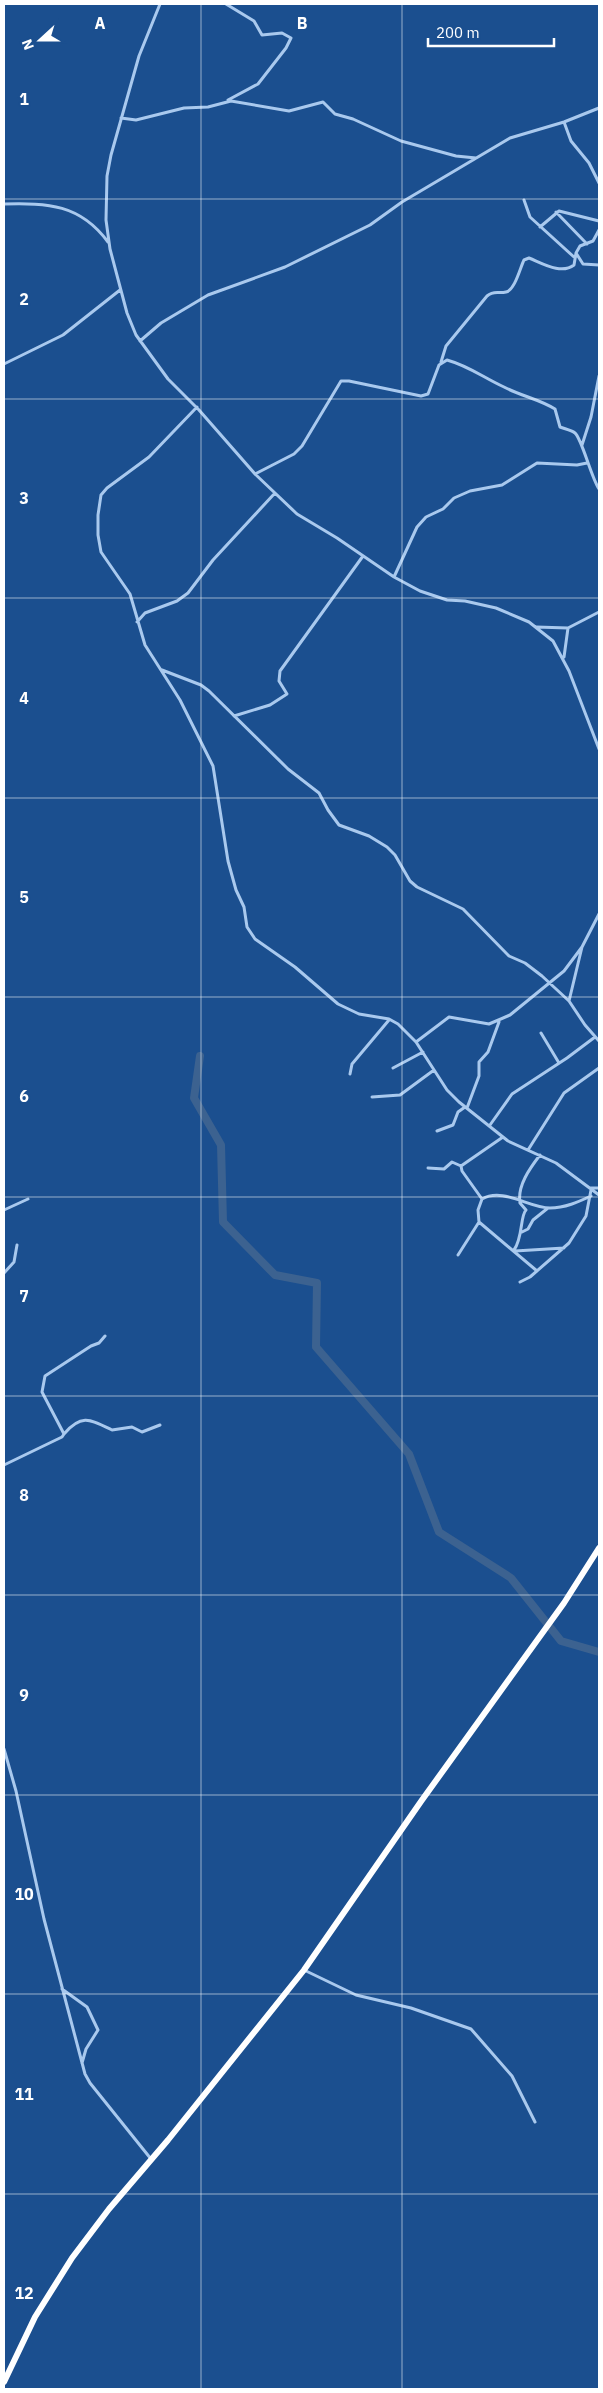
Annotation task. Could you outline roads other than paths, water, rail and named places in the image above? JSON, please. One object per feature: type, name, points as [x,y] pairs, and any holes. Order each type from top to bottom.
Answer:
[{"type":"highway","points":[[4,2382],[47,2296],[109,2209],[304,1970],[564,1603],[599,1548]]},
{"type":"street","points":[[160,4],[144,42],[108,165],[106,220],[109,243],[127,313],[140,341],[168,379],[197,407],[254,474],[297,514],[394,577],[430,595],[496,608],[536,626],[553,641],[564,659],[599,749]]},
{"type":"street","points":[[225,102],[258,84],[291,40],[287,34],[266,36],[260,34],[254,21],[226,4]]},
{"type":"street","points":[[121,118],[136,120],[225,102],[246,102],[289,110],[322,102],[335,114],[353,119],[401,141],[456,156],[476,158]]},
{"type":"street","points":[[140,341],[162,322],[208,295],[285,267],[370,226],[394,207],[510,138],[564,122],[599,108]]},
{"type":"street","points":[[564,122],[572,141],[589,163],[599,183]]},
{"type":"street","points":[[524,200],[528,215],[575,255],[581,264],[589,266],[599,265]]},
{"type":"street","points":[[4,204],[46,205],[69,210],[86,219],[109,243]]},
{"type":"street","points":[[540,227],[555,212]]},
{"type":"street","points":[[555,212],[585,216],[599,221]]},
{"type":"street","points":[[555,212],[587,244]]},
{"type":"street","points":[[254,474],[294,454],[302,446],[341,381],[349,380],[420,396],[430,390],[441,363],[444,349],[489,294],[507,292],[511,289],[526,259],[546,266],[568,268],[573,266],[578,248],[596,238],[599,230]]},
{"type":"street","points":[[4,364],[63,335],[78,325],[120,289]]},
{"type":"street","points":[[441,363],[447,360],[462,364],[506,388],[552,407],[557,411],[560,428],[574,432],[582,446],[587,463],[599,489]]},
{"type":"street","points":[[582,446],[591,417],[599,376]]},
{"type":"street","points":[[197,407],[149,457],[107,488],[99,501],[98,535],[101,552],[130,594],[144,645],[162,670],[198,732],[213,766],[228,861],[236,890],[244,907],[245,924],[250,933],[321,987],[338,1004],[366,1016],[389,1019],[398,1024],[416,1042],[447,1090],[466,1107],[503,1137],[556,1163],[599,1195]]},
{"type":"street","points":[[394,577],[417,527],[426,517],[443,509],[454,498],[470,491],[502,485],[537,463],[577,465],[587,463]]},
{"type":"street","points":[[137,622],[145,613],[177,601],[188,593],[213,560],[275,493]]},
{"type":"street","points":[[234,716],[270,704],[287,694],[279,681],[280,671],[362,556]]},
{"type":"street","points":[[536,626],[568,628],[599,612]]},
{"type":"street","points":[[564,659],[568,628]]},
{"type":"street","points":[[162,670],[201,685],[294,774],[315,788],[339,825],[369,836],[387,847],[395,855],[410,881],[417,887],[463,909],[508,956],[525,963],[569,1001],[599,1041]]},
{"type":"street","points":[[416,1042],[449,1017],[489,1024],[500,1021],[550,984],[564,971],[582,946],[599,914]]},
{"type":"street","points":[[569,1001],[582,946]]},
{"type":"street","points":[[350,1074],[352,1064],[389,1019]]},
{"type":"street","points":[[437,1131],[453,1126],[458,1112],[466,1107],[479,1076],[479,1062],[488,1052],[500,1021]]},
{"type":"street","points":[[541,1033],[559,1063]]},
{"type":"street","points":[[490,1125],[512,1094],[595,1037]]},
{"type":"street","points":[[393,1068],[423,1052]]},
{"type":"street","points":[[528,1150],[564,1093],[599,1068]]},
{"type":"street","points":[[372,1097],[400,1096],[434,1070]]},
{"type":"street","points":[[461,1166],[503,1137]]},
{"type":"street","points":[[519,1200],[527,1174],[540,1155]]},
{"type":"street","points":[[428,1168],[444,1169],[447,1164],[452,1162],[461,1166]]},
{"type":"street","points":[[461,1166],[462,1172],[482,1199]]},
{"type":"street","points":[[590,1189],[599,1188]]},
{"type":"street","points":[[520,1282],[538,1271],[554,1254],[564,1248],[586,1216],[591,1196],[590,1189]]},
{"type":"street","points":[[458,1255],[479,1222],[478,1210],[482,1199],[487,1196],[502,1196],[549,1208],[572,1205],[591,1196]]},
{"type":"street","points":[[4,1210],[28,1199]]},
{"type":"street","points":[[514,1251],[522,1232],[523,1215],[526,1210],[519,1200]]},
{"type":"street","points":[[522,1232],[528,1229],[537,1216],[549,1208]]},
{"type":"street","points":[[479,1222],[538,1271]]},
{"type":"street","points":[[4,1273],[14,1262],[17,1245]]},
{"type":"street","points":[[514,1251],[564,1248]]},
{"type":"street","points":[[64,1434],[42,1392],[46,1376],[91,1346],[99,1343],[105,1336]]},
{"type":"street","points":[[4,1465],[59,1440],[70,1426],[85,1420],[101,1423],[112,1430],[132,1427],[142,1432],[160,1425]]},
{"type":"street","points":[[4,1749],[16,1791],[36,1888],[82,2063],[90,2083],[151,2159]]},
{"type":"street","points":[[304,1970],[356,1995],[411,2008],[471,2029],[512,2076],[535,2122]]},
{"type":"street","points":[[62,1989],[87,2007],[98,2030],[86,2049],[82,2063]]},
{"type":"waterway","points":[[200,1056],[194,1098],[221,1145],[223,1222],[275,1275],[317,1283],[316,1347],[409,1454],[439,1532],[511,1578],[561,1641],[599,1652]]}]
